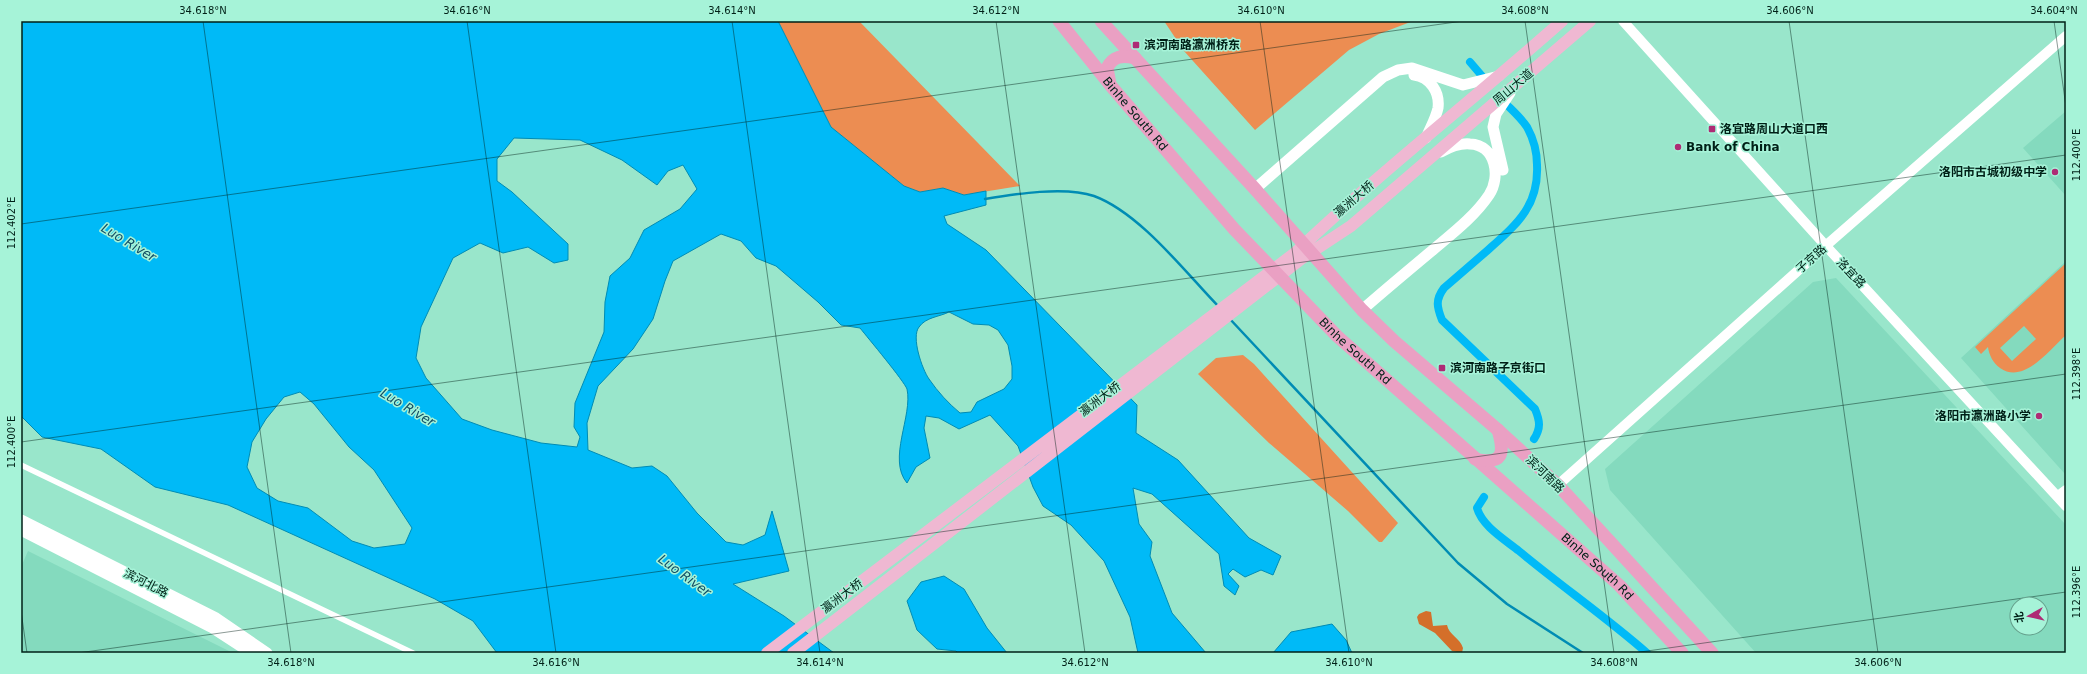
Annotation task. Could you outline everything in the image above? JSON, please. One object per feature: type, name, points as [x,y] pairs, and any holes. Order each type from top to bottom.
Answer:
[{"type":"highway","name":"Binhe South Rd","points":[[1059,21],[1111,86],[1234,229],[1337,336],[1619,585],[1682,653]]},
{"type":"highway","points":[[1101,21],[1255,189],[1362,310]]},
{"type":"highway","points":[[1111,86],[1107,68],[1111,60],[1118,57],[1135,58]]},
{"type":"highway","name":"滨河南路","points":[[1362,310],[1394,341],[1498,430],[1558,485],[1712,653]]},
{"type":"highway","points":[[1475,459],[1487,462],[1496,460],[1501,456],[1503,449],[1498,430]]},
{"type":"main road","name":"周山大道","points":[[1426,138],[1562,21]]},
{"type":"main road","name":"周山大道","points":[[1437,154],[1590,21]]},
{"type":"main road","points":[[1255,189],[1368,92],[1383,77],[1398,70],[1412,68],[1463,85],[1501,75]]},
{"type":"main road","points":[[1368,92],[1394,78],[1405,75],[1417,75],[1426,78],[1434,86],[1437,95],[1438,107],[1426,138]]},
{"type":"main road","points":[[1362,310],[1460,226],[1490,204],[1500,186],[1503,175],[1503,167],[1493,128],[1496,114],[1513,87]]},
{"type":"main road","name":"瀛洲大桥","points":[[767,653],[1295,253],[1340,210],[1426,138]]},
{"type":"main road","points":[[1437,154],[1455,145],[1470,144],[1482,146],[1496,165],[1496,181],[1489,195],[1460,226]]},
{"type":"main road","name":"瀛洲大桥","points":[[793,653],[1301,259],[1352,226],[1437,154]]},
{"type":"main road","name":"滨河北路","points":[[21,520],[216,618],[266,653]]},
{"type":"main road","name":"滨河北路","points":[[21,530],[211,626],[251,653]]},
{"type":"street","name":"洛宜路","points":[[1623,21],[1828,244],[2063,494],[2066,506]]},
{"type":"street","name":"洛宜路","points":[[1633,21],[1828,244]]},
{"type":"street","name":"子京路","points":[[1558,485],[1828,244],[2066,36]]},
{"type":"street","points":[[21,465],[413,653]]},
{"type":"shaded area","points":[[778,21],[859,21],[1020,186],[964,195],[943,188],[920,192],[904,186],[831,127]]},
{"type":"shaded area","points":[[1164,21],[1413,21],[1379,34],[1349,50],[1255,130],[1184,51]]},
{"type":"shaded area","name":"洛阳市古城初级中学","points":[[2066,111],[2066,196],[2023,148]]},
{"type":"shaded area","name":"洛阳市瀛洲路小学","points":[[2066,261],[2066,473],[2065,474],[1961,358]]},
{"type":"shaded area","points":[[2066,263],[2066,275],[2064,277],[2066,277],[2066,335],[2044,356],[2027,369],[2018,372],[2009,372],[1995,364],[1990,356],[1988,347],[1981,354],[1975,347]],"holes":[[[2024,326],[2036,339],[2012,361],[2000,348]]]},
{"type":"shaded area","points":[[1836,278],[2066,525],[2066,653],[1756,653],[1610,490],[1605,469],[1813,282]]},
{"type":"shaded area","points":[[1243,355],[1254,364],[1398,523],[1382,542],[1379,542],[1348,511],[1269,443],[1198,374],[1216,358]]},
{"type":"shaded area","points":[[28,551],[233,653],[21,653],[21,567]]},
{"type":"shaded area","points":[[1426,611],[1431,612],[1433,626],[1447,625],[1462,645],[1462,653],[1452,651],[1435,633],[1419,624],[1417,617],[1419,614]]},
{"type":"water","name":"Luo River","points":[[21,21],[778,21],[831,127],[904,186],[920,192],[943,188],[964,195],[986,191],[986,205],[944,216],[947,224],[986,250],[1137,405],[1136,433],[1178,460],[1249,538],[1281,556],[1273,575],[1261,570],[1245,577],[1233,569],[1228,574],[1239,586],[1235,595],[1224,586],[1219,554],[1152,494],[1133,488],[1139,524],[1152,542],[1150,556],[1172,613],[1206,653],[1138,653],[1130,617],[1104,561],[1071,525],[1043,506],[1033,487],[1018,446],[990,415],[959,429],[939,418],[926,416],[924,428],[930,458],[916,467],[907,483],[899,462],[908,400],[907,389],[900,378],[860,328],[841,325],[818,302],[776,266],[756,258],[741,241],[721,234],[673,261],[653,319],[633,349],[598,386],[587,423],[588,450],[632,468],[652,466],[667,476],[697,513],[726,542],[743,545],[765,535],[772,511],[789,571],[733,584],[784,616],[834,653],[497,653],[473,621],[435,599],[228,505],[155,487],[101,449],[42,437],[21,416]],"holes":[[[514,138],[580,140],[622,160],[657,185],[668,171],[683,165],[697,189],[680,209],[644,230],[630,258],[610,276],[605,302],[604,332],[575,403],[574,427],[580,437],[577,447],[541,443],[492,430],[462,419],[426,378],[416,358],[421,327],[453,258],[480,243],[503,253],[528,247],[554,263],[568,260],[568,244],[512,192],[497,181],[497,159]],[[949,312],[973,324],[989,325],[998,330],[1008,345],[1012,366],[1012,379],[1004,389],[977,402],[971,412],[960,413],[951,405],[932,384],[926,374],[918,353],[916,338],[917,332],[919,327],[929,319]],[[300,392],[314,404],[349,447],[374,470],[412,528],[405,544],[374,548],[352,541],[308,508],[278,501],[257,488],[247,467],[252,442],[266,419],[284,397]]]},
{"type":"water","points":[[944,576],[964,589],[987,628],[1007,653],[958,653],[956,651],[937,649],[917,630],[907,601],[921,582]]},
{"type":"water","points":[[1332,624],[1346,640],[1352,653],[1273,653],[1291,632]]},
{"type":"waterway","points":[[1470,62],[1482,76]]},
{"type":"waterway","points":[[1506,104],[1525,124],[1533,140],[1537,165],[1537,179],[1534,192],[1530,203],[1517,222],[1499,241],[1444,288],[1439,296],[1438,304],[1442,320],[1535,409],[1539,424],[1538,431],[1534,439]]},
{"type":"waterway","points":[[985,199],[1025,193],[1055,191],[1082,193],[1094,196],[1111,204],[1145,229],[1219,307]]},
{"type":"waterway","points":[[1229,318],[1458,563],[1507,604],[1583,653]]},
{"type":"waterway","points":[[1484,497],[1477,508],[1484,521],[1500,537],[1616,627],[1647,653]]},
{"type":"place","name":"滨河南路瀛洲桥东","points":[[1136,45]]},
{"type":"place","name":"洛宜路周山大道口西","points":[[1712,129]]},
{"type":"place","name":"Bank of China","points":[[1678,147]]},
{"type":"place","name":"洛阳市古城初级中学","points":[[2055,172]]},
{"type":"place","name":"滨河南路子京街口","points":[[1442,368]]},
{"type":"place","name":"洛阳市瀛洲路小学","points":[[2039,416]]}]
